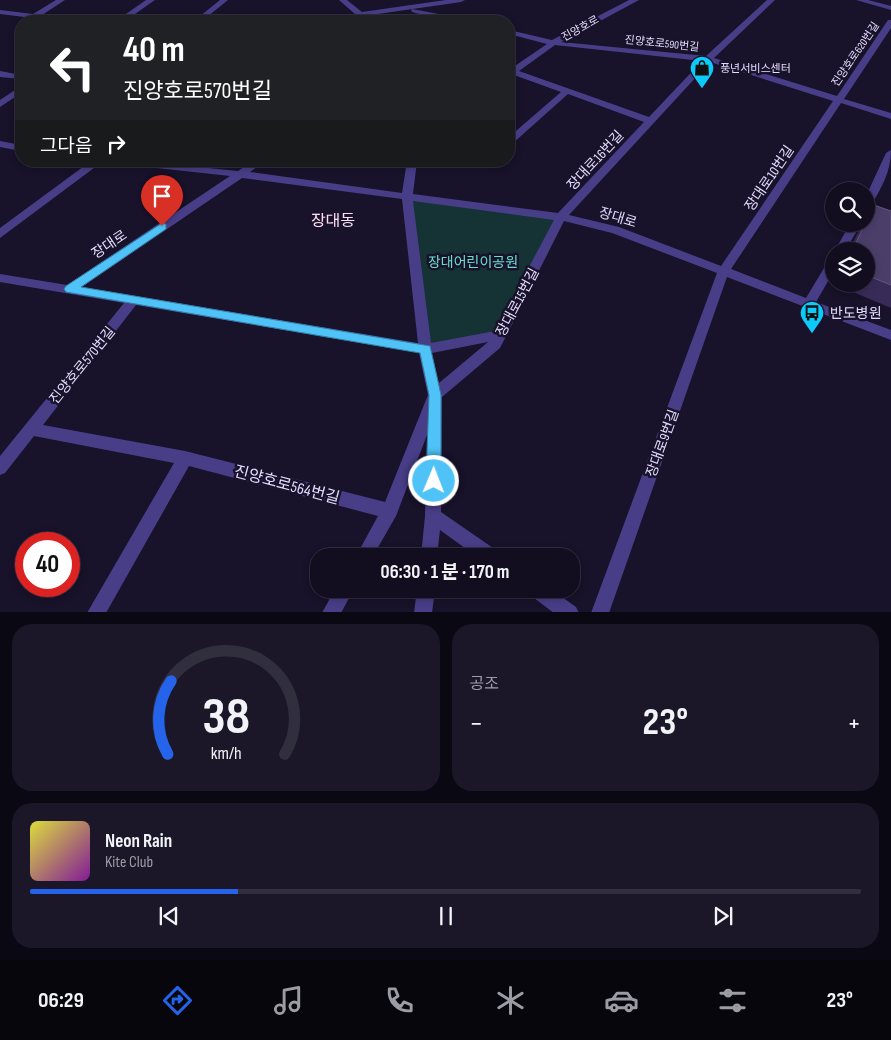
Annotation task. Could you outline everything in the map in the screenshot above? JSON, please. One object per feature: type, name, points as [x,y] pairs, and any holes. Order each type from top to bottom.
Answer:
[{"type":"street","points":[[37,15],[61,0]]},
{"type":"street","points":[[129,15],[151,0]]},
{"type":"street","points":[[205,15],[224,0]]},
{"type":"street","points":[[343,0],[358,15]]},
{"type":"street","points":[[372,15],[395,9],[462,0]]},
{"type":"street","name":"진양호로","points":[[515,70],[552,43],[622,5],[635,0]]},
{"type":"street","name":"장대로16번길","points":[[561,217],[708,59],[771,0]]},
{"type":"street","points":[[860,0],[891,8]]},
{"type":"street","points":[[395,9],[422,11],[439,15]]},
{"type":"street","points":[[0,12],[26,15]]},
{"type":"street","name":"진양호로620번길","points":[[838,99],[891,22]]},
{"type":"street","name":"진양호로590번길","points":[[515,34],[552,43],[708,59],[891,116]]},
{"type":"street","points":[[0,74],[15,76]]},
{"type":"street","name":"장대로16번길","points":[[515,74],[650,121]]},
{"type":"street","points":[[515,137],[567,91]]},
{"type":"street","points":[[0,104],[15,93]]},
{"type":"street","name":"장대로10번길","points":[[723,272],[838,99]]},
{"type":"street","points":[[0,144],[15,147]]},
{"type":"street","points":[[875,190],[891,153]]},
{"type":"street","points":[[0,234],[90,167]]},
{"type":"street","name":"장대로","points":[[189,167],[561,217],[615,230],[891,336]]},
{"type":"street","name":"장대로","points":[[70,289],[250,167]]},
{"type":"street","points":[[411,167],[407,196],[425,349],[435,395],[433,516],[430,548]]},
{"type":"street","name":"장대로15번길","points":[[435,395],[495,344],[561,217]]},
{"type":"street","name":"장대로9번길","points":[[600,612],[723,272]]},
{"type":"street","points":[[809,304],[825,276]]},
{"type":"street","points":[[0,278],[425,349],[500,335]]},
{"type":"street","name":"진양호로570번길","points":[[30,429],[133,301]]},
{"type":"street","points":[[369,548],[390,511],[435,395]]},
{"type":"street","points":[[0,468],[30,429]]},
{"type":"street","name":"진양호로564번길","points":[[30,429],[185,458],[390,511]]},
{"type":"street","points":[[96,612],[185,458]]},
{"type":"street","points":[[433,516],[479,548]]},
{"type":"street","points":[[331,612],[340,598]]},
{"type":"street","points":[[423,612],[425,598]]},
{"type":"street","points":[[549,598],[570,612]]},
{"type":"green space","name":"장대어린이공원","points":[[407,196],[561,217],[500,335],[425,349]]},
{"type":"building","points":[[875,205],[891,211],[891,285],[875,279],[875,242],[856,242],[861,232],[875,232]]},
{"type":"place","name":"풍년서비스센터","points":[[702,89]]},
{"type":"place","name":"반도병원","points":[[812,334]]},
{"type":"district","name":"장대동","points":[[333,220]]},
{"type":"route","points":[[162,226],[70,289],[425,349],[435,395],[434,481]]}]
